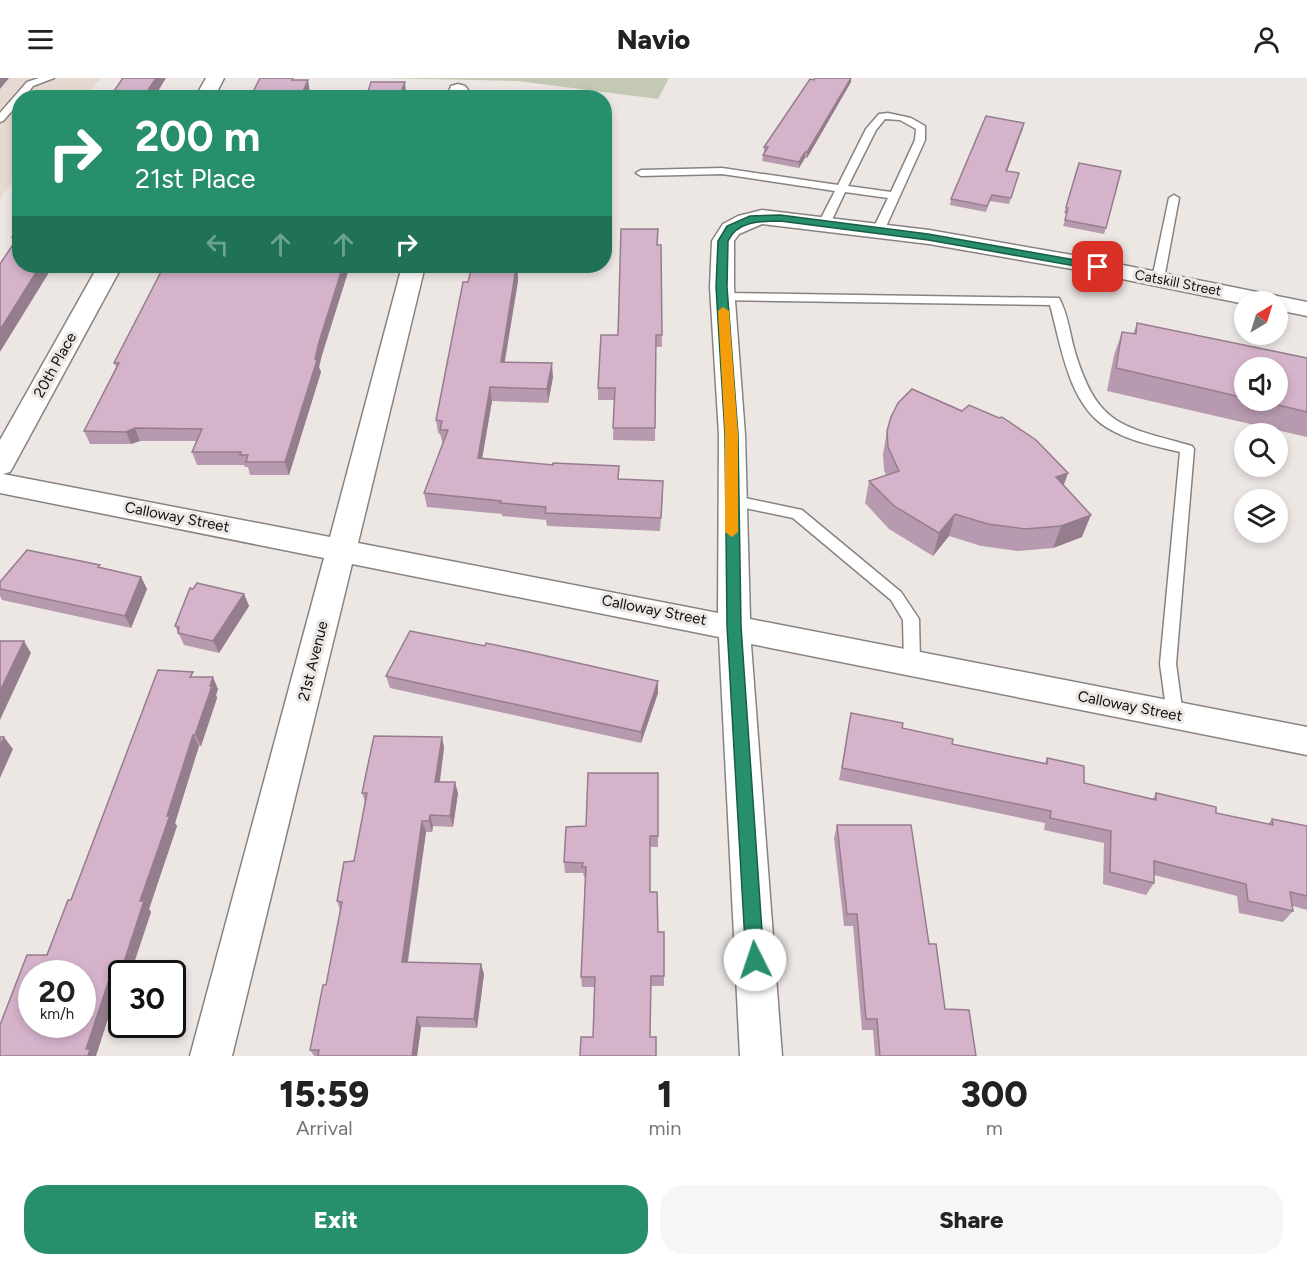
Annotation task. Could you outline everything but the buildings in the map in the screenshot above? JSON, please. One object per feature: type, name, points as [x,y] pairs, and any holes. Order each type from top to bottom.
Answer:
[{"type":"street","name":"Catskill Street","points":[[761,1056],[734,626],[732,435],[722,297],[723,241],[731,229],[762,217],[878,231],[1078,263],[1234,295]]},
{"type":"street","name":"20th Place","points":[[0,465],[106,273]]},
{"type":"street","name":"21st Avenue","points":[[211,1056],[412,273]]},
{"type":"street","points":[[1288,305],[1307,309]]},
{"type":"street","name":"Calloway Street","points":[[0,483],[734,626],[1307,741]]},
{"type":"lane","points":[[25,90],[30,84],[49,78]]},
{"type":"lane","points":[[0,119],[12,105]]},
{"type":"lane","points":[[813,223],[842,188],[871,129],[882,116],[897,116],[911,120],[921,128],[920,140],[878,231]]},
{"type":"lane","points":[[641,173],[722,171],[895,196]]},
{"type":"lane","points":[[1158,279],[1174,198]]},
{"type":"lane","points":[[722,297],[1055,301],[1082,388],[1102,418],[1142,439],[1187,448],[1168,664],[1175,715]]},
{"type":"lane","points":[[731,500],[797,514],[896,596],[911,620],[912,662]]},
{"type":"shaded area","points":[[0,78],[102,78],[89,90],[12,90],[12,182],[0,200]]},
{"type":"green space","points":[[379,78],[669,78],[658,99],[612,93],[612,90],[588,90],[518,81]]},
{"type":"slow traffic","points":[[723,311],[732,435],[732,532]]},
{"type":"route","points":[[755,960],[734,626],[732,435],[722,287],[723,241],[726,234],[731,229],[754,218],[780,218],[928,237],[1098,267]]}]
